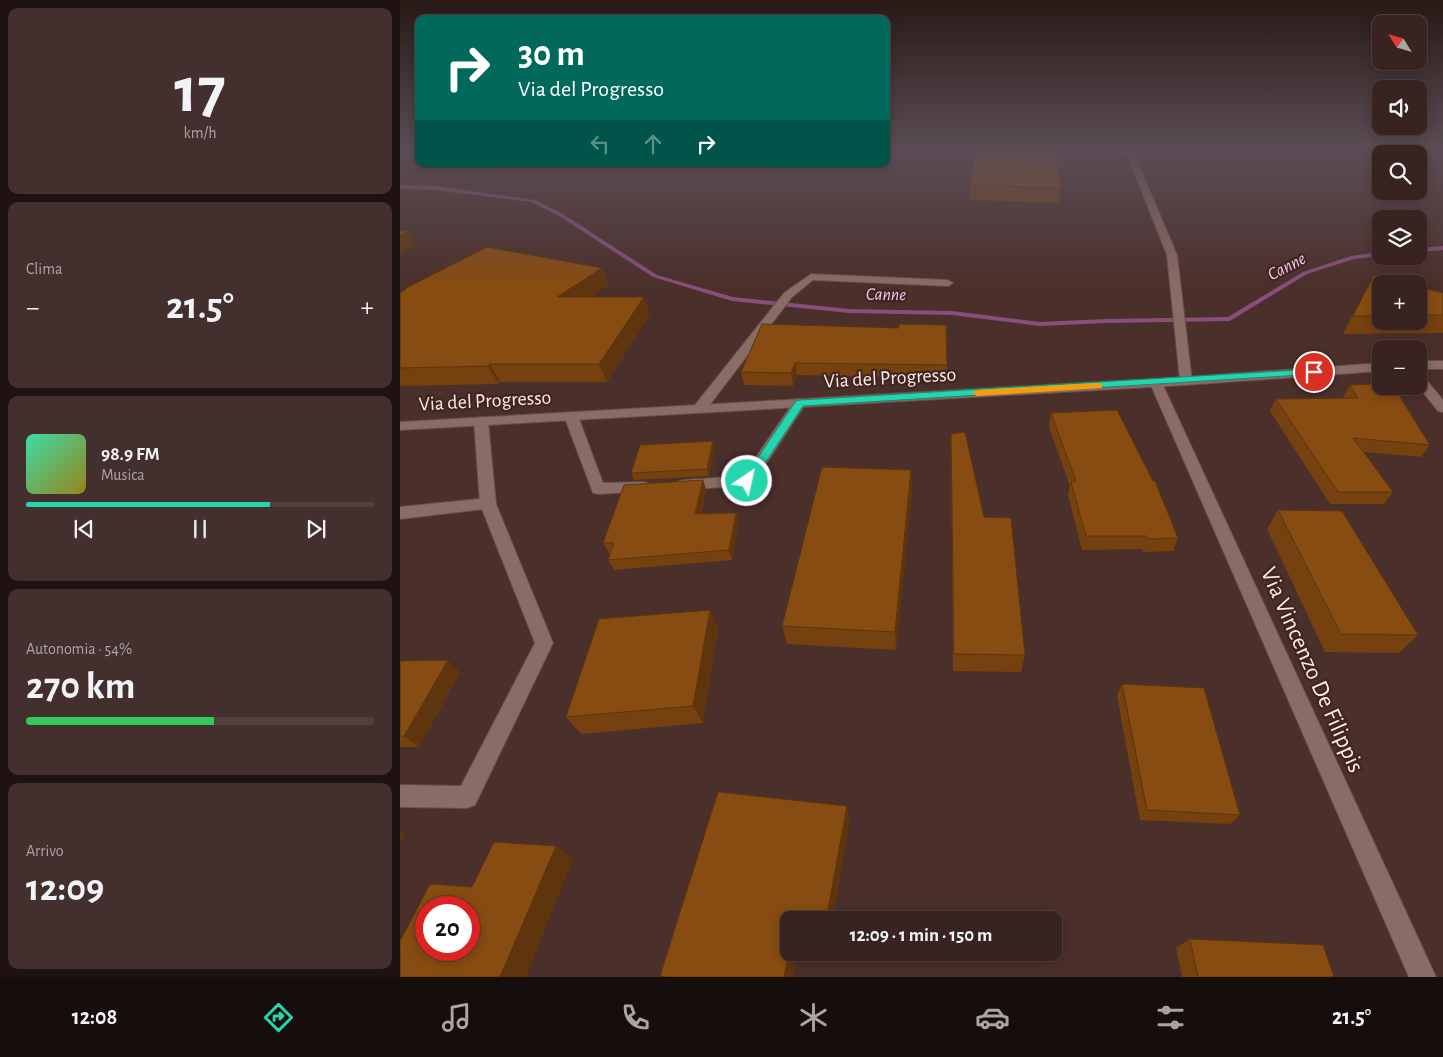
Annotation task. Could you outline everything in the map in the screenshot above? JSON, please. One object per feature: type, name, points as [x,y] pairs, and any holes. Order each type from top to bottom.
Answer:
[{"type":"street","points":[[1147,197],[1172,255],[1186,381]]},
{"type":"street","points":[[700,408],[788,295],[811,277],[948,282]]},
{"type":"street","points":[[1427,365],[1443,365]]},
{"type":"street","name":"Via del Progresso","points":[[400,426],[1186,381],[1372,368]]},
{"type":"street","name":"Via Vincenzo De Filippis","points":[[1156,382],[1422,977]]},
{"type":"street","points":[[1427,389],[1443,408]]},
{"type":"street","points":[[571,416],[598,489],[662,486],[747,481],[800,403]]},
{"type":"street","points":[[400,796],[467,797],[544,643],[488,504],[481,421]]},
{"type":"street","points":[[400,513],[488,504]]},
{"type":"building","points":[[400,231],[408,231],[400,236]]},
{"type":"building","points":[[487,247],[602,268],[557,297],[644,297],[599,364],[490,364],[488,366],[400,368],[400,294],[408,287]]},
{"type":"building","points":[[1372,279],[1372,316],[1353,316]]},
{"type":"building","points":[[1427,289],[1443,293],[1443,315],[1427,315]]},
{"type":"building","points":[[762,324],[899,328],[899,324],[946,325],[947,365],[795,363],[791,373],[741,372]]},
{"type":"building","points":[[1372,384],[1372,395],[1399,395],[1430,445],[1353,438],[1393,492],[1338,492],[1276,399],[1358,398],[1350,385]]},
{"type":"building","points":[[1117,410],[1153,481],[1155,481],[1178,538],[1148,539],[1147,536],[1086,536],[1071,482],[1076,481],[1051,413]]},
{"type":"building","points":[[965,432],[984,517],[1011,518],[1025,655],[954,654],[951,434]]},
{"type":"building","points":[[713,441],[707,469],[631,473],[640,445]]},
{"type":"building","points":[[822,467],[911,470],[895,632],[782,626]]},
{"type":"building","points":[[703,480],[695,514],[736,513],[729,550],[608,560],[614,543],[603,543],[624,485]]},
{"type":"building","points":[[1278,510],[1342,511],[1418,635],[1341,634]]},
{"type":"building","points":[[710,610],[693,706],[566,717],[599,619]]},
{"type":"building","points":[[448,660],[404,736],[400,736],[400,661]]},
{"type":"building","points":[[1122,684],[1204,688],[1240,815],[1147,810]]},
{"type":"building","points":[[718,792],[847,806],[828,911],[780,911],[780,961],[787,961],[784,977],[660,976]]},
{"type":"building","points":[[494,842],[556,846],[500,977],[400,977],[400,941],[415,912],[415,961],[480,961],[480,896],[424,896],[430,884],[472,887]]},
{"type":"building","points":[[1190,939],[1323,945],[1334,977],[1198,977]]},
{"type":"waterway","name":"Canne","points":[[500,197],[533,201],[561,215],[655,276],[732,299],[849,311],[952,313],[1040,324],[1230,319],[1305,273],[1353,257],[1372,255]]},
{"type":"waterway","name":"Canne","points":[[1427,249],[1443,248]]},
{"type":"slow traffic","points":[[977,393],[1098,386]]},
{"type":"route","points":[[747,481],[800,403],[1314,372]]}]
